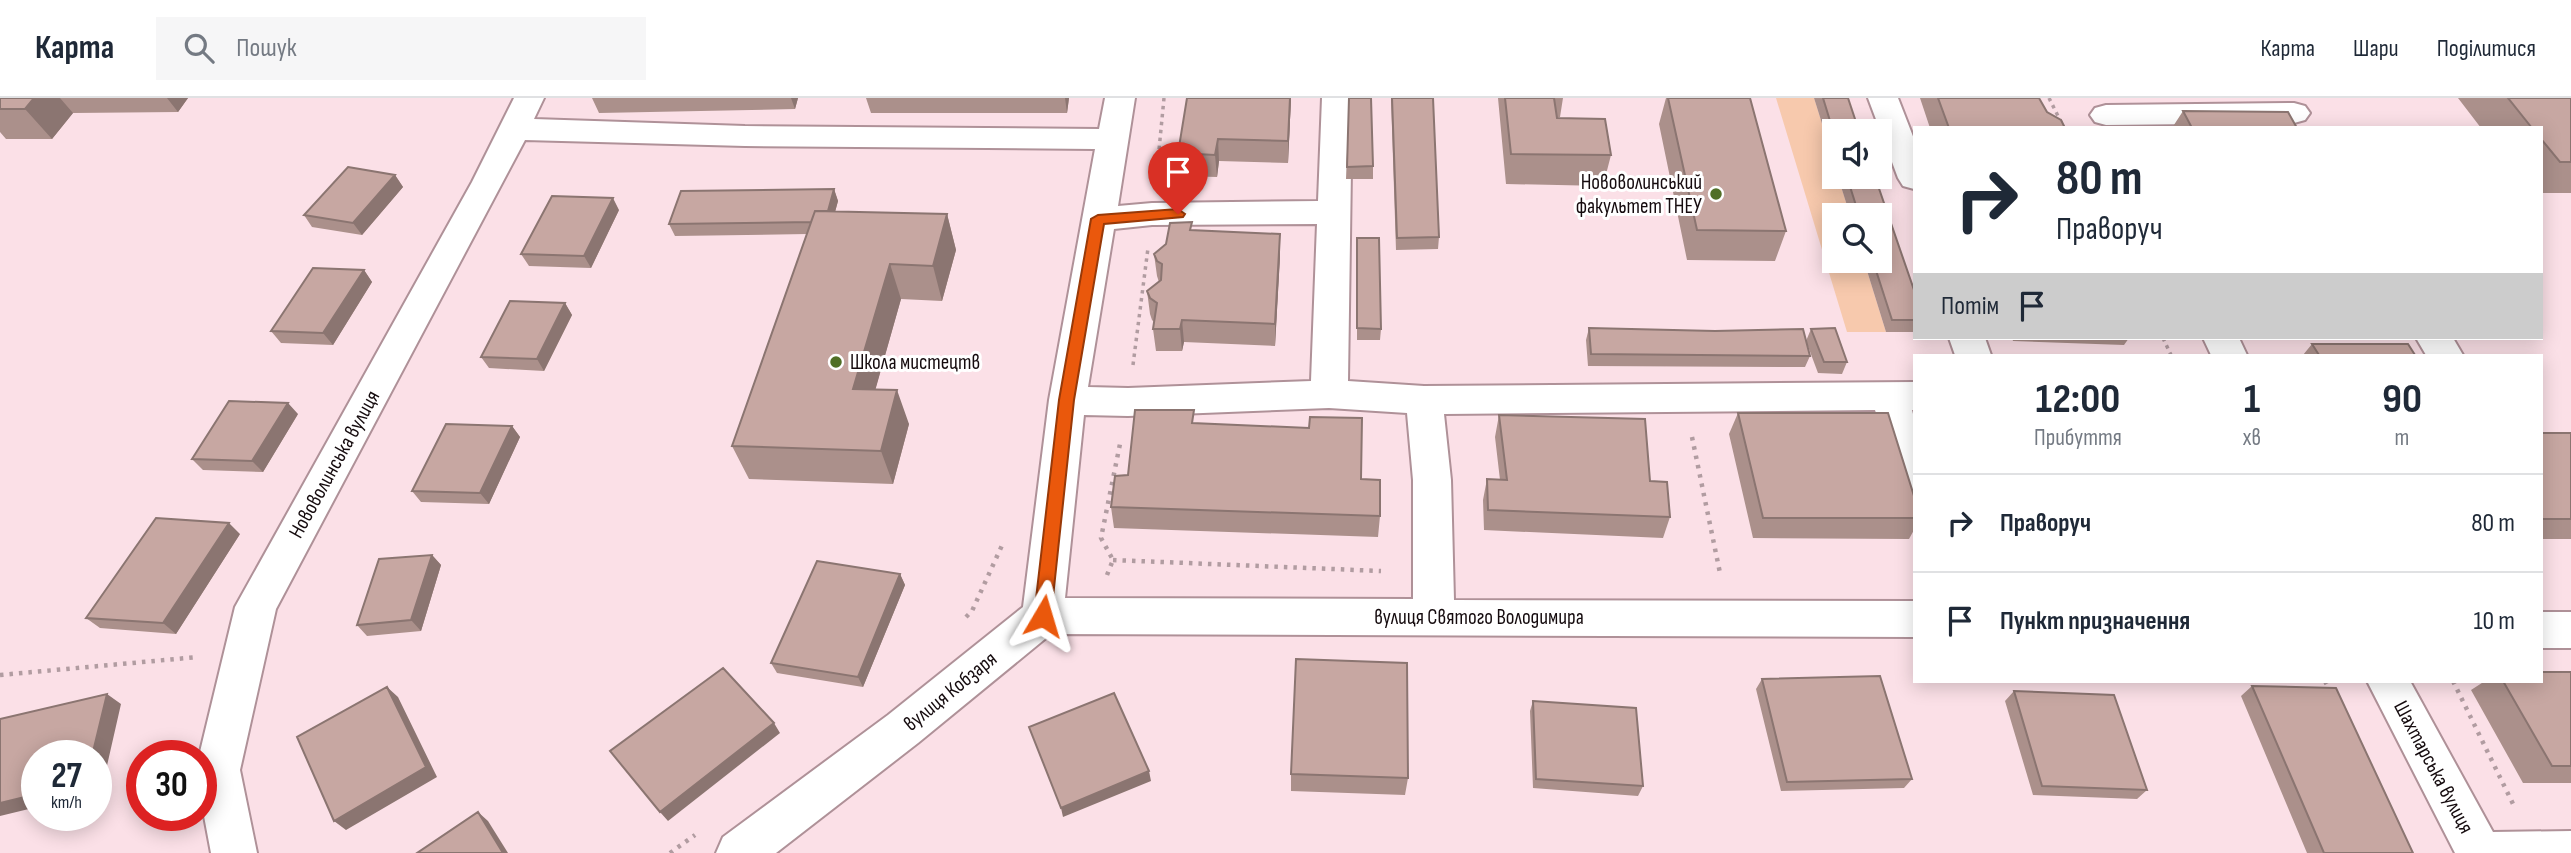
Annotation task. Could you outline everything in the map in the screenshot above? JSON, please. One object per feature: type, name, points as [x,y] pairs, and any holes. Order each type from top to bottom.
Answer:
[{"type":"street","points":[[1043,616],[1067,400],[1120,98]]},
{"type":"street","points":[[1329,394],[1337,98]]},
{"type":"street","points":[[1883,98],[1913,175]]},
{"type":"street","points":[[2105,114],[2294,113]]},
{"type":"street","points":[[522,114],[746,135],[1112,139]]},
{"type":"street","name":"Нововолинська вулиця","points":[[234,853],[218,770],[256,607],[522,114]]},
{"type":"street","points":[[1098,219],[1152,214],[1334,212]]},
{"type":"street","points":[[1067,400],[1128,402],[1329,394],[1423,400],[1902,397],[1913,468]]},
{"type":"street","points":[[1423,400],[1432,480],[1434,617]]},
{"type":"street","name":"вулиця Святого Володимира","points":[[1043,616],[1913,619]]},
{"type":"street","name":"вулиця Кобзаря","points":[[739,853],[903,729],[1043,616]]},
{"type":"street","points":[[2543,630],[2571,630]]},
{"type":"street","name":"Шахтарська вулиця","points":[[2389,683],[2479,853]]},
{"type":"path","points":[[1164,98],[1128,402],[1101,538],[1113,560],[1432,573]]},
{"type":"path","points":[[2049,98],[2063,126]]},
{"type":"path","points":[[1684,398],[1720,573]]},
{"type":"path","points":[[963,621],[972,611],[1005,540]]},
{"type":"path","points":[[1706,573],[1734,574]]},
{"type":"path","points":[[0,675],[210,656]]},
{"type":"path","points":[[2326,683],[2337,705]]},
{"type":"path","points":[[2454,683],[2535,853]]},
{"type":"shaded area","points":[[1776,98],[1814,98],[1822,124],[1822,189],[1842,189],[1846,203],[1822,203],[1822,250]]},
{"type":"shaded area","points":[[1829,273],[1868,273],[1886,332],[1847,332]]},
{"type":"building","points":[[0,98],[34,98],[25,109],[0,109]]},
{"type":"building","points":[[1187,98],[1290,98],[1288,141],[1218,139],[1215,155],[1178,153]]},
{"type":"building","points":[[1349,98],[1371,98],[1373,166],[1347,167]]},
{"type":"building","points":[[1392,98],[1433,98],[1439,237],[1397,238]]},
{"type":"building","points":[[1505,98],[1554,98],[1557,118],[1605,119],[1611,155],[1511,154]]},
{"type":"building","name":"Нововолинський факультет ТНЕУ","points":[[1668,98],[1750,98],[1786,231],[1697,230]]},
{"type":"building","points":[[1823,98],[1848,98],[1855,119],[1829,119]]},
{"type":"building","points":[[1938,98],[2039,98],[2047,112],[2061,120],[2064,126],[1948,126]]},
{"type":"building","points":[[2508,98],[2571,98],[2571,162],[2560,162],[2543,141],[2543,126],[2530,126]]},
{"type":"building","points":[[2183,111],[2288,112],[2296,126],[2191,126]]},
{"type":"building","points":[[348,167],[395,175],[353,223],[304,215]]},
{"type":"building","points":[[834,189],[828,211],[815,211],[811,222],[669,224],[681,191]]},
{"type":"building","points":[[1851,189],[1879,189],[1884,203],[1855,203]]},
{"type":"building","points":[[552,196],[613,198],[584,256],[521,254]]},
{"type":"building","name":"Школа мистецтв","points":[[815,211],[947,214],[933,266],[890,264],[853,389],[897,390],[881,451],[732,446]]},
{"type":"building","points":[[1192,222],[1190,230],[1280,234],[1275,324],[1182,320],[1180,329],[1153,329],[1157,303],[1150,298],[1147,291],[1161,280],[1162,264],[1154,254],[1166,244],[1170,223]]},
{"type":"building","points":[[1892,226],[1913,287],[1913,320],[1892,320],[1877,273],[1892,273]]},
{"type":"building","points":[[1357,238],[1379,238],[1381,329],[1357,328]]},
{"type":"building","points":[[313,268],[364,270],[323,333],[271,331]]},
{"type":"building","points":[[510,301],[565,303],[537,359],[481,357]]},
{"type":"building","points":[[1589,328],[1715,331],[1803,329],[1810,356],[1591,354]]},
{"type":"building","points":[[1835,328],[1847,362],[1824,362],[1811,329]]},
{"type":"building","points":[[2312,344],[2408,344],[2414,354],[2318,354]]},
{"type":"building","points":[[229,401],[288,403],[252,461],[192,459]]},
{"type":"building","points":[[1135,410],[1194,410],[1192,423],[1309,428],[1310,417],[1362,418],[1361,479],[1380,480],[1380,516],[1111,507],[1115,476],[1128,475]]},
{"type":"building","points":[[1738,413],[1888,413],[1913,493],[1913,518],[1763,518]]},
{"type":"building","points":[[1499,415],[1645,419],[1650,481],[1667,482],[1670,517],[1488,510],[1487,479],[1507,480]]},
{"type":"building","points":[[446,424],[512,426],[480,493],[412,491]]},
{"type":"building","points":[[2543,433],[2571,433],[2571,519],[2543,519]]},
{"type":"building","points":[[156,518],[229,523],[163,623],[86,618]]},
{"type":"building","points":[[432,555],[411,620],[357,625],[379,559]]},
{"type":"building","points":[[817,561],[900,574],[858,677],[771,663]]},
{"type":"building","points":[[1296,659],[1407,663],[1408,778],[1291,774]]},
{"type":"building","points":[[723,668],[774,723],[660,812],[610,751]]},
{"type":"building","points":[[2543,672],[2571,672],[2571,766],[2552,766],[2504,683],[2543,683]]},
{"type":"building","points":[[1880,676],[1912,779],[1787,782],[1762,679]]},
{"type":"building","points":[[2252,686],[2336,688],[2413,853],[2324,853]]},
{"type":"building","points":[[387,687],[426,767],[334,821],[297,737]]},
{"type":"building","points":[[2014,691],[2114,695],[2147,790],[2042,786]]},
{"type":"building","points":[[1114,693],[1149,771],[1061,808],[1029,727]]},
{"type":"building","points":[[107,694],[96,740],[21,740],[21,798],[0,803],[0,719]]},
{"type":"building","points":[[1533,701],[1636,708],[1643,786],[1536,779]]},
{"type":"building","points":[[478,812],[503,853],[417,853]]},
{"type":"place","name":"Нововолинський факультет ТНЕУ","points":[[1716,194]]},
{"type":"place","name":"Школа мистецтв","points":[[836,362]]},
{"type":"route","points":[[1043,616],[1067,400],[1098,219],[1178,214]]}]
